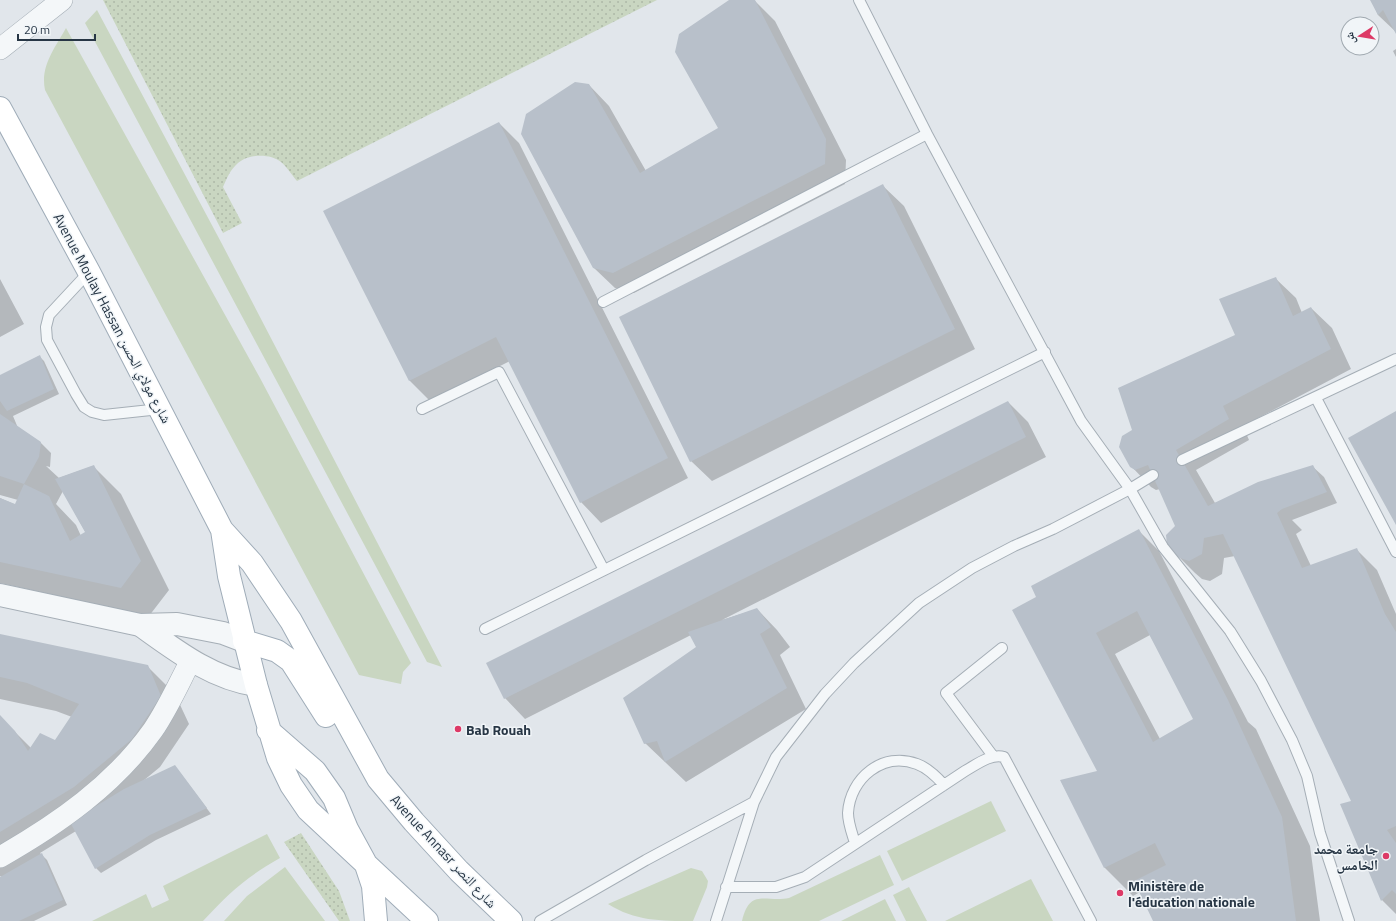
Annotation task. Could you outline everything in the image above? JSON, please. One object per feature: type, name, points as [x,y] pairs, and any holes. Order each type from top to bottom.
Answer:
[{"type":"main road","name":"Avenue Moulay Hassan شارع مولاي الحسن","points":[[0,108],[89,272],[222,530],[252,563],[291,621],[378,779]]},
{"type":"main road","name":"Avenue Moulay Hassan شارع مولاي الحسن","points":[[222,530],[229,576],[244,641]]},
{"type":"main road","points":[[244,641],[268,730],[278,758],[291,785],[308,810],[427,921]]},
{"type":"main road","points":[[244,641],[277,651],[291,661],[371,791],[410,835],[433,856],[459,871]]},
{"type":"main road","points":[[268,730],[315,771],[334,798],[347,829],[365,862],[373,886],[376,921]]},
{"type":"main road","name":"Avenue Annasr شارع النصر","points":[[378,779],[414,822],[459,871],[511,921]]},
{"type":"street","points":[[0,49],[62,0]]},
{"type":"street","points":[[0,595],[140,625],[178,624],[223,633],[244,641]]},
{"type":"street","points":[[140,625],[191,660],[238,681],[256,685]]},
{"type":"street","points":[[0,857],[29,840],[73,810],[104,785],[135,752],[153,729],[191,660]]},
{"type":"lane","points":[[859,0],[927,134],[1046,352],[1081,421],[1130,489],[1163,547],[1230,631],[1261,680],[1292,740],[1307,776],[1320,833],[1349,921]]},
{"type":"lane","points":[[603,302],[927,134]]},
{"type":"lane","points":[[89,272],[49,315],[46,327],[47,340],[84,408],[104,415],[160,409]]},
{"type":"lane","points":[[485,628],[1046,352]]},
{"type":"lane","points":[[1182,460],[1396,359]]},
{"type":"lane","points":[[422,409],[499,372],[604,570]]},
{"type":"lane","points":[[1316,398],[1396,552]]},
{"type":"lane","points":[[716,921],[726,887],[735,866],[754,802],[776,757],[825,694],[854,663],[919,603],[972,568],[1130,489],[1153,475]]},
{"type":"lane","points":[[993,756],[946,693],[1002,648]]},
{"type":"lane","points":[[726,887],[768,887],[791,883],[818,869],[944,785],[993,756],[1004,757],[1091,921]]},
{"type":"lane","points":[[855,843],[849,825],[849,803],[858,782],[875,766],[896,761],[907,761],[927,769],[944,785]]},
{"type":"lane","points":[[540,921],[646,860],[754,802]]},
{"type":"green space","points":[[103,0],[657,0],[297,181],[281,162],[271,157],[253,156],[242,160],[231,171],[223,187],[242,223],[223,233]]},
{"type":"green space","points":[[97,10],[222,244],[442,667],[427,662],[85,23]]},
{"type":"green space","points":[[66,28],[260,378],[411,663],[403,672],[401,684],[359,675],[45,90],[44,81],[47,65],[53,50]]},
{"type":"green space","points":[[991,801],[1006,831],[902,881],[887,851]]},
{"type":"green space","points":[[301,833],[339,891],[350,921],[339,921],[284,842]]},
{"type":"green space","points":[[267,834],[280,858],[238,886],[203,921],[92,921],[146,894],[152,908],[169,900],[163,886]]},
{"type":"green space","points":[[880,855],[894,885],[819,921],[742,921],[745,910],[754,900],[789,898]]},
{"type":"green space","points":[[285,867],[325,921],[224,921],[247,896]]},
{"type":"green space","points":[[691,868],[702,871],[708,881],[693,921],[670,921],[638,917],[618,910],[608,904]]},
{"type":"green space","points":[[1031,879],[1053,921],[945,921]]},
{"type":"green space","points":[[909,887],[927,921],[906,921],[893,895]]},
{"type":"green space","points":[[885,899],[896,921],[841,921]]},
{"type":"building","points":[[729,0],[755,0],[826,139],[825,164],[613,273],[593,268],[521,134],[526,114],[575,82],[589,84],[640,173],[718,128],[675,52],[679,34]]},
{"type":"building","points":[[1370,0],[1396,0],[1396,34],[1383,10],[1378,15]]},
{"type":"building","points":[[499,122],[668,458],[580,503],[496,337],[409,381],[323,211]]},
{"type":"building","points":[[883,184],[955,329],[690,462],[619,317]]},
{"type":"building","points":[[1276,277],[1293,316],[1311,307],[1331,349],[1223,406],[1229,419],[1176,450],[1208,506],[1258,482],[1313,465],[1327,492],[1282,509],[1277,513],[1302,568],[1357,548],[1385,614],[1396,632],[1396,826],[1387,830],[1396,843],[1396,894],[1392,890],[1381,901],[1340,804],[1351,801],[1223,534],[1204,538],[1202,554],[1189,561],[1180,558],[1173,553],[1167,546],[1166,535],[1175,526],[1148,465],[1135,470],[1130,467],[1119,447],[1122,436],[1132,430],[1118,388],[1235,335],[1219,299]]},
{"type":"building","points":[[40,355],[54,389],[7,411],[0,401],[0,375]]},
{"type":"building","points":[[1008,401],[1026,437],[504,699],[486,663]]},
{"type":"building","points":[[1396,411],[1396,525],[1348,438]]},
{"type":"building","points":[[0,414],[41,442],[39,457],[24,484],[0,476]]},
{"type":"building","points":[[94,465],[141,561],[121,588],[0,562],[0,498],[15,504],[24,484],[49,496],[70,541],[85,532],[55,479]]},
{"type":"building","points":[[1139,529],[1228,700],[1282,817],[1296,921],[1153,921],[1134,881],[1166,865],[1155,843],[1104,868],[1060,780],[1097,771],[1012,610],[1036,597],[1031,586]],"holes":[[[1137,611],[1193,719],[1153,742],[1096,633]]]},
{"type":"building","points":[[757,608],[771,627],[760,634],[787,688],[665,762],[657,741],[644,744],[623,698],[696,647],[688,632]]},
{"type":"building","points":[[0,634],[148,665],[161,696],[132,739],[74,787],[0,832],[0,715],[15,731],[28,751],[40,733],[55,740],[79,704],[27,683],[0,677]]},
{"type":"building","points":[[175,765],[207,808],[150,835],[95,869],[70,822],[124,789]]},
{"type":"building","points":[[42,853],[63,900],[19,921],[0,921],[0,877]]},
{"type":"place","name":"Bab Rouah","points":[[458,729]]},
{"type":"place","name":"جامعة محمد الخامس","points":[[1386,856]]},
{"type":"place","name":"Ministère de l'éducation nationale","points":[[1120,893]]}]
